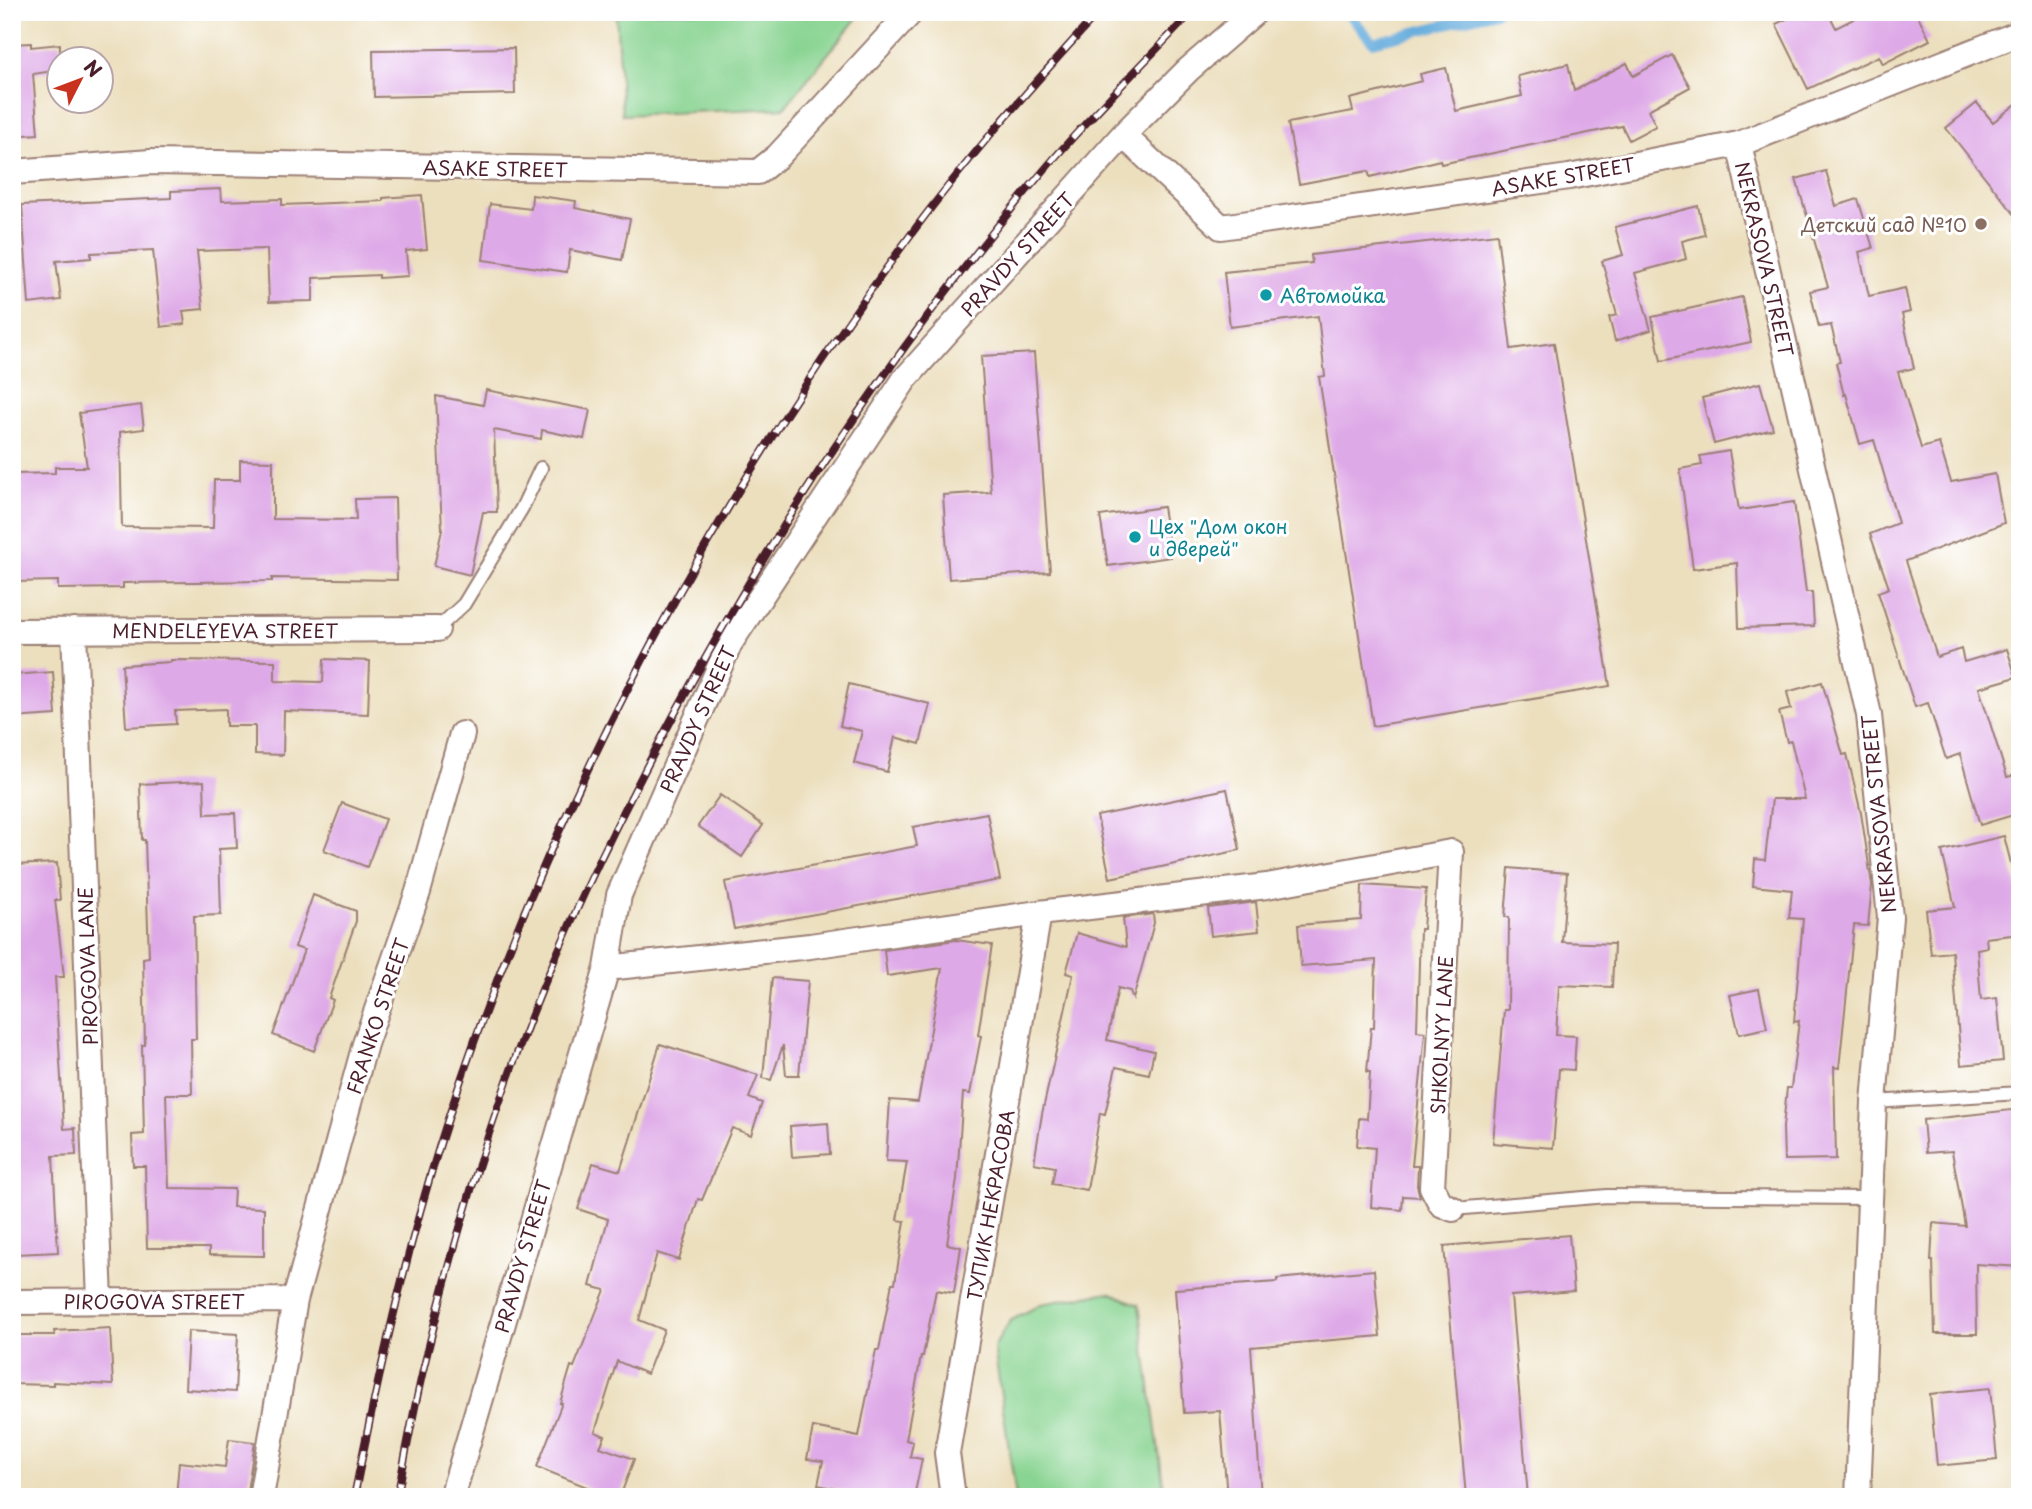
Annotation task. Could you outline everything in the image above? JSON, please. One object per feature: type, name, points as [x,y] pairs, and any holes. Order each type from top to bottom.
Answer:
[{"type":"street","name":"ASAKE STREET","points":[[12,172],[151,162],[758,172],[778,156],[911,12]]},
{"type":"street","name":"PRAVDY STREET","points":[[452,1497],[607,968],[619,895],[730,643],[905,379],[1123,135],[1188,70],[1255,12]]},
{"type":"street","name":"ASAKE STREET","points":[[1123,135],[1221,227],[1569,177],[1739,144],[2020,33]]},
{"type":"street","name":"NEKRASOVA STREET","points":[[1739,144],[1870,715],[1890,916],[1868,1198],[1858,1497]]},
{"type":"street","name":"MENDELEYEVA STREET","points":[[12,631],[437,629]]},
{"type":"street","name":"PIROGOVA LANE","points":[[74,630],[100,1301]]},
{"type":"street","name":"FRANKO STREET","points":[[261,1497],[295,1300],[365,1044],[418,892],[462,734]]},
{"type":"street","name":"SHKOLNYY LANE","points":[[1039,913],[1268,886],[1451,852],[1432,1187],[1441,1204],[1452,1209]]},
{"type":"street","points":[[607,968],[810,946],[1039,913]]},
{"type":"street","name":"ТУПИК НЕКРАСОВА","points":[[953,1497],[947,1453],[1039,913]]},
{"type":"street","name":"PIROGOVA STREET","points":[[12,1302],[295,1300]]},
{"type":"lane","points":[[437,629],[464,604],[522,508],[541,468]]},
{"type":"lane","points":[[1874,1102],[2020,1093]]},
{"type":"lane","points":[[1452,1209],[1607,1196],[1868,1198]]},
{"type":"green space","points":[[616,12],[862,12],[784,108],[622,115]]},
{"type":"green space","points":[[1109,1292],[1139,1305],[1165,1497],[1016,1497],[994,1347],[1010,1321],[1041,1304]]},
{"type":"building","points":[[1801,12],[1828,12],[1836,28],[1867,12],[1916,12],[1930,40],[1883,64],[1879,56],[1808,89],[1776,24]]},
{"type":"building","points":[[31,43],[31,47],[60,44],[46,46],[46,72],[33,74],[38,134],[12,136],[12,44]]},
{"type":"building","points":[[514,48],[515,94],[374,97],[373,50]]},
{"type":"building","points":[[1672,55],[1690,87],[1648,110],[1656,126],[1629,140],[1622,126],[1441,164],[1440,160],[1370,177],[1368,171],[1299,184],[1288,123],[1353,111],[1350,99],[1422,81],[1420,74],[1446,68],[1456,111],[1522,96],[1518,76],[1568,64],[1574,91],[1627,63],[1633,76]]},
{"type":"building","points":[[2020,101],[2020,221],[1946,128],[1977,103],[1993,122]]},
{"type":"building","points":[[1826,171],[1836,206],[1858,199],[1873,248],[1859,252],[1869,296],[1905,288],[1910,312],[1902,314],[1914,368],[1898,372],[1921,448],[1939,443],[1951,482],[1995,474],[2004,523],[1906,561],[1937,657],[1961,649],[1964,662],[2007,649],[2016,677],[1979,688],[2007,777],[2020,774],[2020,813],[1980,825],[1960,754],[1946,759],[1928,703],[1915,707],[1878,592],[1889,588],[1870,534],[1898,523],[1874,440],[1860,444],[1836,363],[1840,362],[1831,325],[1819,327],[1810,291],[1828,287],[1796,179]]},
{"type":"building","points":[[221,189],[222,201],[282,199],[282,205],[383,201],[383,198],[422,195],[427,249],[406,251],[408,276],[313,278],[313,301],[269,302],[267,249],[197,251],[203,309],[183,311],[185,324],[161,327],[153,250],[91,253],[91,258],[56,261],[61,300],[29,304],[22,205],[171,198],[171,191]]},
{"type":"building","points":[[532,195],[576,201],[575,208],[630,219],[622,260],[570,250],[567,272],[483,260],[490,204],[531,209]]},
{"type":"building","points":[[1698,206],[1705,235],[1682,241],[1686,259],[1635,273],[1651,330],[1615,341],[1609,317],[1617,315],[1602,261],[1623,255],[1615,227]]},
{"type":"building","points":[[1497,234],[1511,349],[1554,343],[1610,686],[1373,726],[1319,377],[1325,376],[1318,316],[1230,327],[1224,272],[1312,263],[1311,255]]},
{"type":"building","points":[[1742,297],[1751,342],[1661,361],[1652,317]]},
{"type":"building","points":[[1034,353],[1050,572],[949,579],[943,495],[991,492],[981,356]]},
{"type":"building","points":[[1760,383],[1773,429],[1714,444],[1702,398]]},
{"type":"building","points":[[486,390],[590,410],[584,439],[542,430],[541,439],[494,430],[497,512],[483,512],[470,575],[434,566],[442,530],[436,396],[483,405]]},
{"type":"building","points":[[141,405],[144,429],[120,432],[122,527],[213,528],[214,480],[240,480],[240,460],[273,461],[273,519],[356,520],[355,499],[395,498],[397,580],[272,578],[272,581],[123,583],[123,588],[58,589],[58,581],[12,582],[12,526],[16,526],[15,474],[55,473],[55,467],[87,467],[79,413]]},
{"type":"building","points":[[1729,451],[1739,510],[1794,502],[1806,592],[1812,592],[1814,626],[1739,628],[1737,563],[1693,569],[1680,469],[1702,465],[1700,456]]},
{"type":"building","name":"Цех \"Дом окон и дверей\"","points":[[1163,507],[1171,557],[1108,566],[1100,516]]},
{"type":"building","points":[[324,659],[370,661],[368,714],[284,711],[283,755],[255,754],[255,726],[226,726],[226,709],[175,711],[176,724],[126,727],[122,665],[171,660],[275,661],[275,681],[323,682]]},
{"type":"building","points":[[53,672],[56,715],[12,718],[12,675]]},
{"type":"building","points":[[1822,682],[1843,755],[1847,754],[1861,813],[1872,885],[1868,926],[1854,925],[1839,1068],[1834,1067],[1836,1159],[1784,1160],[1783,1127],[1787,1088],[1791,1088],[1799,1021],[1794,1022],[1803,919],[1789,918],[1792,890],[1753,886],[1755,859],[1765,860],[1772,799],[1805,799],[1791,741],[1787,742],[1779,712],[1791,709],[1787,692]]},
{"type":"building","points":[[849,684],[930,704],[920,744],[895,737],[887,772],[854,763],[862,731],[840,726]]},
{"type":"building","points":[[204,781],[205,814],[235,813],[237,848],[219,849],[221,915],[194,916],[196,1039],[191,1039],[192,1094],[166,1094],[169,1188],[234,1189],[233,1207],[264,1208],[264,1256],[209,1255],[209,1248],[147,1248],[145,1166],[133,1166],[132,1135],[144,1134],[143,958],[149,957],[140,784]]},
{"type":"building","points":[[1227,789],[1240,850],[1110,878],[1097,816]]},
{"type":"building","points":[[720,795],[763,825],[742,857],[698,826]]},
{"type":"building","points":[[342,803],[385,819],[367,867],[324,850]]},
{"type":"building","points":[[987,813],[1000,880],[734,929],[725,882],[917,846],[913,827]]},
{"type":"building","points":[[2004,836],[2020,899],[2020,934],[1986,938],[1987,947],[1977,949],[1981,1000],[1997,998],[2003,1061],[1961,1065],[1952,952],[1931,954],[1926,910],[1955,907],[1942,851]]},
{"type":"building","points":[[57,863],[60,900],[55,900],[64,977],[55,977],[64,1129],[75,1128],[76,1155],[53,1156],[58,1252],[16,1254],[12,1180],[12,865]]},
{"type":"building","points":[[1509,868],[1567,873],[1562,942],[1614,944],[1612,987],[1559,985],[1556,1035],[1576,1036],[1574,1070],[1559,1069],[1553,1148],[1493,1143],[1504,1010],[1508,1010],[1509,917],[1505,917]]},
{"type":"building","points":[[1362,885],[1426,889],[1423,929],[1420,929],[1417,1031],[1425,1032],[1412,1166],[1418,1166],[1417,1186],[1420,1197],[1403,1196],[1402,1210],[1371,1207],[1375,1148],[1357,1146],[1359,1118],[1367,1119],[1370,1072],[1367,1072],[1371,1027],[1374,1027],[1376,960],[1301,966],[1298,925],[1361,920]]},
{"type":"building","points":[[313,895],[356,911],[356,921],[329,998],[333,1000],[314,1051],[273,1035],[304,950],[295,947]]},
{"type":"building","points":[[1256,902],[1259,931],[1211,936],[1208,908]]},
{"type":"building","points":[[1153,914],[1154,923],[1133,999],[1130,991],[1118,988],[1107,1040],[1154,1051],[1149,1074],[1116,1067],[1105,1114],[1100,1113],[1087,1190],[1052,1184],[1055,1167],[1034,1163],[1042,1114],[1073,975],[1066,973],[1077,933],[1126,947],[1123,918]]},
{"type":"building","points":[[956,940],[992,945],[978,1035],[981,1036],[970,1094],[963,1093],[957,1179],[947,1244],[961,1247],[954,1293],[936,1290],[921,1356],[906,1440],[913,1442],[910,1457],[922,1459],[914,1497],[877,1497],[818,1485],[823,1461],[807,1459],[813,1427],[859,1436],[876,1350],[879,1350],[892,1283],[895,1283],[905,1221],[897,1220],[907,1162],[886,1161],[890,1100],[918,1102],[942,968],[887,976],[884,950]]},
{"type":"building","points":[[772,978],[808,981],[799,1075],[786,1075],[783,1045],[771,1080],[763,1078]]},
{"type":"building","points":[[1759,989],[1767,1028],[1739,1034],[1730,995]]},
{"type":"building","points":[[660,1044],[758,1075],[749,1098],[762,1103],[751,1135],[732,1128],[702,1200],[698,1199],[679,1260],[657,1253],[639,1320],[664,1330],[647,1374],[617,1361],[595,1432],[605,1436],[600,1447],[634,1459],[620,1497],[595,1497],[597,1491],[537,1467],[562,1403],[571,1366],[574,1367],[605,1290],[590,1286],[608,1219],[578,1209],[593,1163],[620,1171]]},
{"type":"building","points":[[2020,1109],[2020,1267],[1976,1264],[1977,1334],[1935,1334],[1931,1261],[1933,1223],[1965,1226],[1952,1151],[1926,1153],[1923,1120]]},
{"type":"building","points":[[828,1123],[830,1154],[792,1157],[790,1126]]},
{"type":"building","points":[[1569,1235],[1574,1291],[1511,1296],[1528,1497],[1466,1497],[1444,1246]]},
{"type":"building","points":[[1374,1270],[1380,1336],[1251,1347],[1261,1497],[1227,1497],[1220,1411],[1184,1413],[1175,1289],[1277,1282],[1277,1279]]},
{"type":"building","points":[[110,1328],[113,1385],[53,1382],[53,1385],[12,1384],[12,1335],[55,1335],[54,1331]]},
{"type":"building","points":[[188,1331],[238,1334],[235,1392],[185,1389]]},
{"type":"building","points":[[1990,1388],[1997,1460],[1937,1466],[1930,1394]]},
{"type":"building","points":[[229,1439],[255,1442],[246,1497],[176,1497],[179,1462],[225,1467]]},
{"type":"waterway","points":[[1347,12],[1373,42],[1496,12]]},
{"type":"railway","points":[[354,1497],[403,1275],[440,1144],[480,1026],[525,909],[630,683],[690,573],[821,361],[893,259],[966,163],[1099,12]]},
{"type":"railway","points":[[397,1497],[437,1311],[460,1226],[500,1100],[531,1017],[580,902],[674,715],[757,569],[801,498],[847,428],[945,292],[1051,162],[1192,12]]},
{"type":"place","name":"Детский сад №10","points":[[1981,224]]},
{"type":"place","name":"Автомойка","points":[[1266,295]]},
{"type":"place","name":"Цех \"Дом окон и дверей\"","points":[[1135,537]]}]
